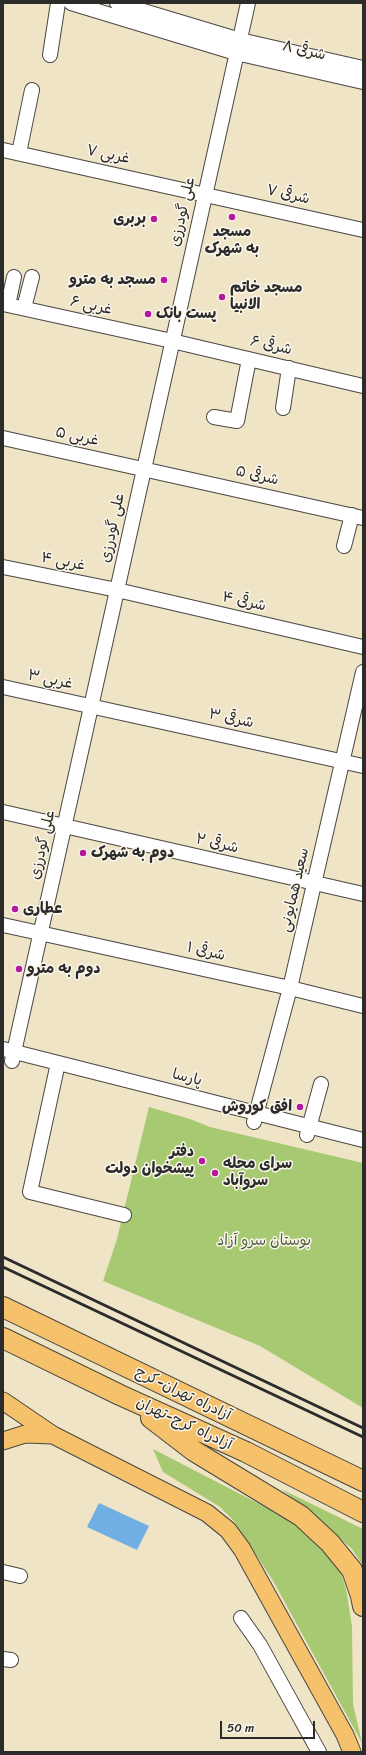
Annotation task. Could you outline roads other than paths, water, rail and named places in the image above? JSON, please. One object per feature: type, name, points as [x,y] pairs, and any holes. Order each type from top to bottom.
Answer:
[{"type":"highway","name":"آزادراه تهران-کرج","points":[[3,1307],[363,1481]]},
{"type":"highway","name":"آزادراه کرج-تهران","points":[[3,1338],[120,1395],[246,1452],[363,1512]]},
{"type":"highway","points":[[120,1395],[194,1450],[301,1516],[330,1543],[352,1570],[363,1606]]},
{"type":"main road","points":[[4,1404],[53,1435],[207,1513],[228,1530],[242,1549],[341,1729],[352,1752]]},
{"type":"main road","points":[[3,1441],[25,1434],[53,1435]]},
{"type":"street","points":[[50,55],[58,3]]},
{"type":"street","points":[[71,3],[238,46]]},
{"type":"street","points":[[117,3],[238,46]]},
{"type":"street","name":"علی گودرزی","points":[[8,1055],[41,933],[248,3]]},
{"type":"street","name":"۸ شرقی","points":[[238,46],[363,68]]},
{"type":"street","name":"۸ شرقی","points":[[238,46],[363,82]]},
{"type":"street","points":[[19,154],[32,90]]},
{"type":"street","name":"۷ غربی","points":[[3,150],[205,194]]},
{"type":"street","name":"۷ شرقی","points":[[205,194],[363,230]]},
{"type":"street","points":[[6,305],[14,277]]},
{"type":"street","points":[[24,308],[32,277]]},
{"type":"street","name":"۶ غربی","points":[[6,305],[172,341]]},
{"type":"street","name":"۶ شرقی","points":[[172,341],[363,386]]},
{"type":"street","points":[[214,416],[237,421],[249,359]]},
{"type":"street","points":[[283,408],[289,368]]},
{"type":"street","name":"۵ غربی","points":[[3,438],[144,468]]},
{"type":"street","name":"۵ شرقی","points":[[144,468],[358,516]]},
{"type":"street","points":[[344,546],[358,516]]},
{"type":"street","name":"۴ غربی","points":[[3,567],[117,590]]},
{"type":"street","name":"۴ شرقی","points":[[117,590],[363,647]]},
{"type":"street","name":"سعید همایونی","points":[[255,1118],[290,988],[363,672]]},
{"type":"street","name":"۳ غربی","points":[[3,688],[91,706]]},
{"type":"street","name":"۳ شرقی","points":[[91,706],[343,760],[363,766]]},
{"type":"street","name":"۲ شرقی","points":[[3,812],[363,894]]},
{"type":"street","name":"۱ شرقی","points":[[3,924],[290,988],[363,1006]]},
{"type":"street","name":"پارسا","points":[[8,1055],[308,1131],[363,1149]]},
{"type":"street","points":[[57,1068],[30,1192],[124,1214]]},
{"type":"street","points":[[308,1131],[321,1084]]},
{"type":"street","name":"پارسا","points":[[308,1131],[363,1140]]},
{"type":"street","points":[[3,1572],[20,1576]]},
{"type":"street","points":[[241,1618],[260,1645],[320,1752]]},
{"type":"water","points":[[99,1503],[149,1526],[137,1550],[87,1527]]},
{"type":"railway","points":[[3,1257],[363,1428]]},
{"type":"railway","points":[[3,1267],[363,1437]]},
{"type":"place","name":"مسجد به شهرک","points":[[232,217]]},
{"type":"place","name":"بربری","points":[[154,219]]},
{"type":"place","name":"مسجد به مترو","points":[[164,280]]},
{"type":"place","name":"مسجد خاتم الانبیا","points":[[222,297]]},
{"type":"place","name":"پست بانک","points":[[148,314]]},
{"type":"place","name":"دوم به شهرک","points":[[83,853]]},
{"type":"place","name":"عطاری","points":[[15,909]]},
{"type":"place","name":"دوم به مترو","points":[[19,969]]},
{"type":"place","name":"افق کوروش","points":[[300,1107]]},
{"type":"place","name":"دفتر پیشخوان دولت","points":[[202,1161]]},
{"type":"place","name":"سرای محله سروآباد","points":[[215,1173]]},
{"type":"park label","name":"بوستان سرو آزاد","points":[[264,1241]]}]
